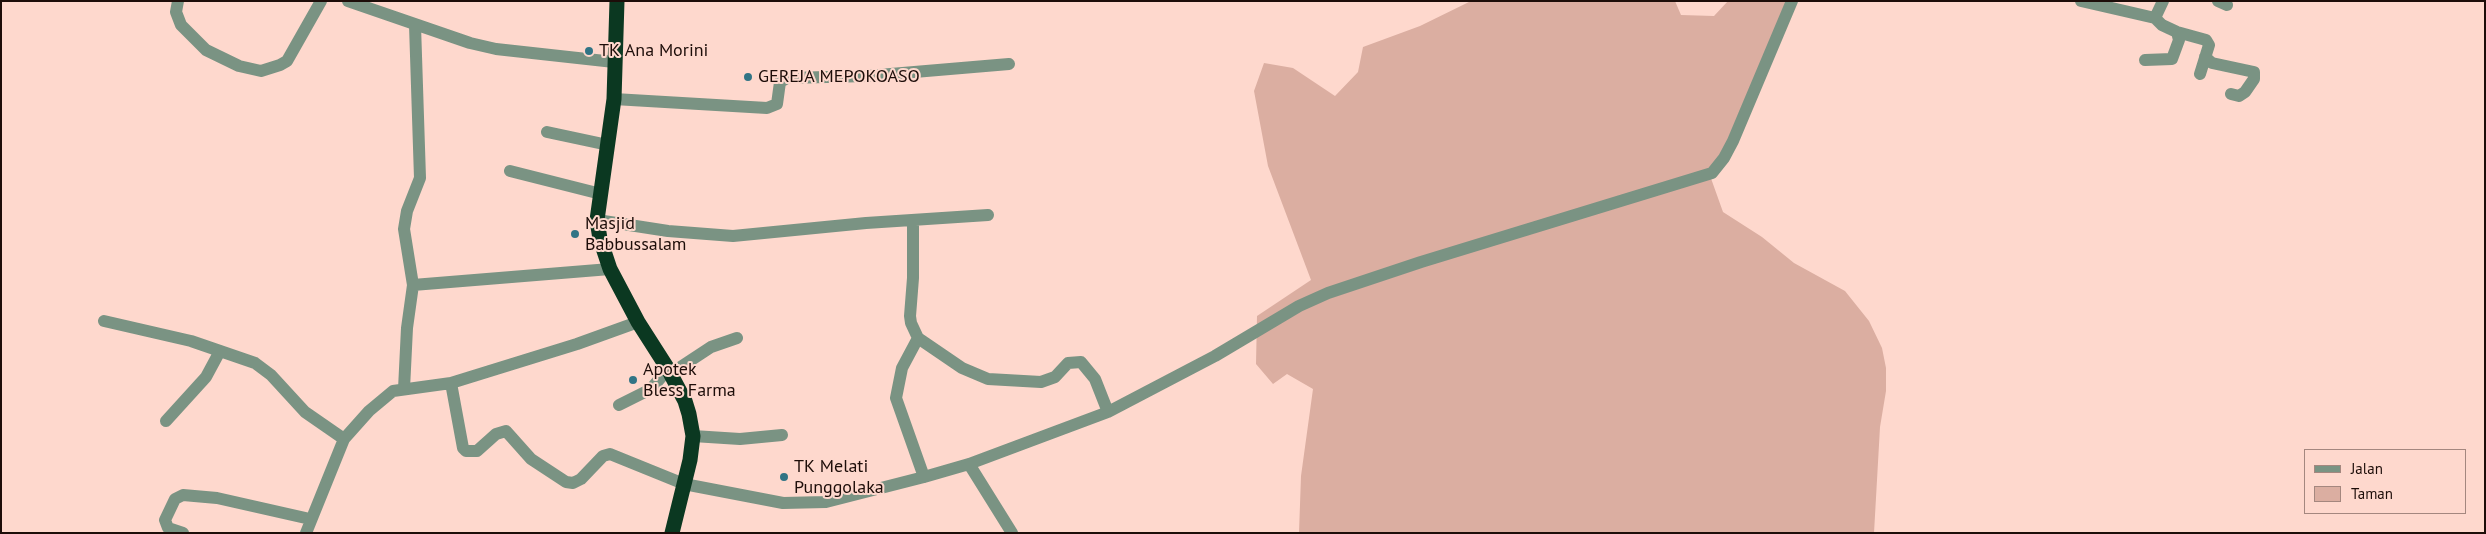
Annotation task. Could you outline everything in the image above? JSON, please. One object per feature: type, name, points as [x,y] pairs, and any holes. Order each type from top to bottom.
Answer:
[{"type":"highway","points":[[617,1],[614,99],[597,220],[600,240],[610,269],[638,322],[685,401],[693,436],[672,533]]},
{"type":"street","points":[[178,1],[176,12],[181,25],[206,50],[239,66],[260,71],[287,61],[320,1]]},
{"type":"street","points":[[348,1],[470,43],[496,49],[614,62]]},
{"type":"street","points":[[451,383],[463,448],[466,451],[477,451],[496,434],[506,430],[531,459],[566,482],[581,479],[603,456],[610,454],[684,484],[774,502],[799,504],[826,502],[924,477],[969,464],[1108,412],[1215,356],[1299,306],[1328,293],[1421,262],[1712,173],[1724,158],[1733,141],[1792,1]]},
{"type":"street","points":[[2081,1],[2155,18],[2162,25],[2177,32],[2209,42],[2200,74]]},
{"type":"street","points":[[2155,18],[2163,1]]},
{"type":"street","points":[[404,389],[407,328],[413,285],[404,229],[407,211],[420,178],[415,25]]},
{"type":"street","points":[[2145,60],[2172,59],[2179,40],[2177,32]]},
{"type":"street","points":[[2205,57],[2212,63],[2254,72],[2254,79],[2245,92],[2239,96],[2231,94]]},
{"type":"street","points":[[614,99],[766,108],[777,104],[780,82],[787,78],[867,76],[1009,64]]},
{"type":"street","points":[[547,132],[608,145]]},
{"type":"street","points":[[510,171],[601,194]]},
{"type":"street","points":[[597,220],[684,232],[734,236],[988,215]]},
{"type":"street","points":[[912,220],[914,278],[910,316],[918,338],[962,368],[988,379],[1041,382],[1055,377],[1068,362],[1081,362],[1094,379],[1108,412]]},
{"type":"street","points":[[413,285],[610,269]]},
{"type":"street","points":[[104,321],[159,333],[248,361],[262,368],[305,412],[344,439]]},
{"type":"street","points":[[306,533],[310,519],[344,439],[377,404],[393,391],[451,383],[577,344],[638,322]]},
{"type":"street","points":[[619,406],[651,389],[669,372],[711,347],[736,338]]},
{"type":"street","points":[[918,338],[902,368],[896,398],[924,477]]},
{"type":"street","points":[[166,421],[206,377],[220,351]]},
{"type":"street","points":[[693,436],[740,440],[782,436]]},
{"type":"street","points":[[969,464],[1012,533]]},
{"type":"street","points":[[182,533],[168,528],[166,520],[175,498],[183,495],[218,498],[310,519]]},
{"type":"green space","points":[[1471,1],[1675,1],[1681,15],[1714,16],[1728,1],[1787,1],[1721,155],[1708,170],[1723,212],[1762,237],[1794,263],[1845,291],[1869,321],[1882,348],[1886,368],[1886,391],[1880,427],[1874,533],[1299,533],[1301,476],[1313,389],[1287,374],[1273,384],[1256,364],[1257,316],[1311,280],[1268,166],[1254,91],[1264,63],[1293,68],[1335,96],[1358,72],[1363,47],[1420,26]]},
{"type":"place","name":"TK Ana Morini","points":[[589,51]]},
{"type":"place","name":"GEREJA MEPOKOASO","points":[[748,77]]},
{"type":"place","name":"Masjid Babbussalam","points":[[575,234]]},
{"type":"place","name":"Apotek Bless Farma","points":[[633,380]]},
{"type":"place","name":"TK Melati Punggolaka","points":[[784,477]]}]
